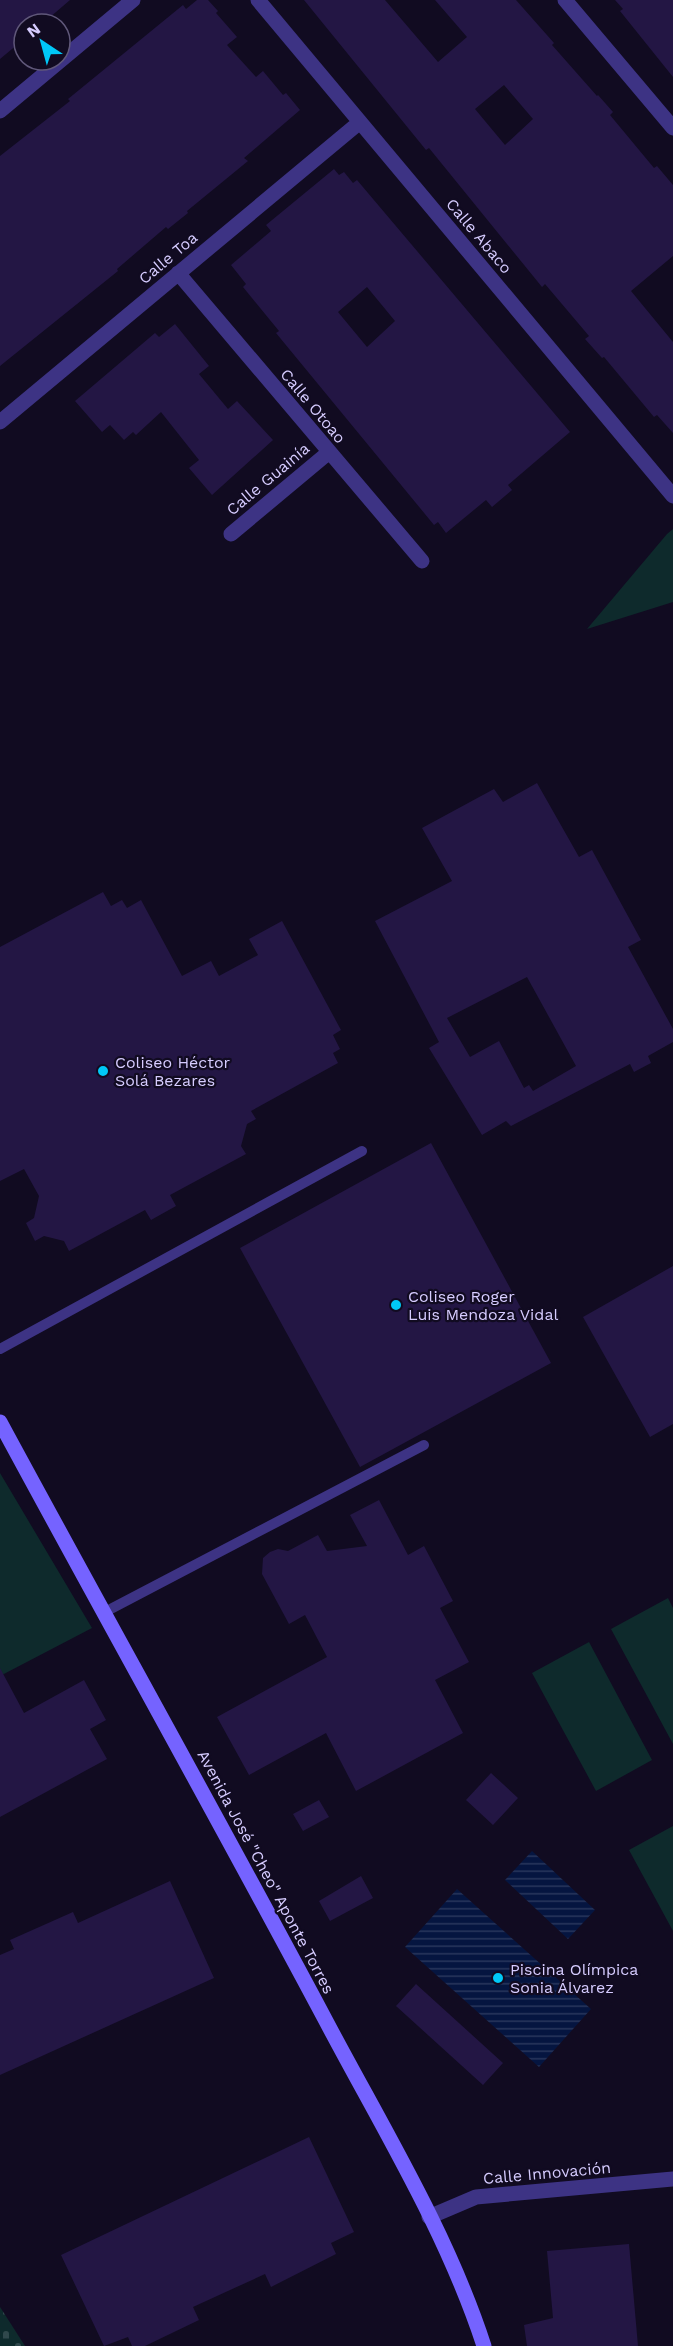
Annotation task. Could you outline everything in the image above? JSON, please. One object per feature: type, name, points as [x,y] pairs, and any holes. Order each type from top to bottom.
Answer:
[{"type":"street","points":[[0,111],[133,0]]},
{"type":"street","name":"Calle Abaco","points":[[258,0],[673,496]]},
{"type":"street","points":[[565,0],[673,128]]},
{"type":"street","name":"Calle Toa","points":[[0,422],[360,122]]},
{"type":"street","name":"Calle Otoao","points":[[178,273],[328,453],[422,561]]},
{"type":"street","name":"Calle Guainía","points":[[231,534],[328,453]]},
{"type":"street","name":"Avenida José \"Cheo\" Aponte Torres","points":[[0,1422],[103,1613],[234,1847],[429,2217],[468,2296],[484,2346]]},
{"type":"street","name":"Calle Innovación","points":[[429,2217],[476,2197],[673,2179]]},
{"type":"lane","points":[[0,1349],[362,1151]]},
{"type":"lane","points":[[103,1613],[424,1445]]},
{"type":"green space","points":[[673,529],[673,602],[587,629],[667,534]]},
{"type":"green space","points":[[0,1473],[92,1628],[0,1676]]},
{"type":"green space","points":[[668,1598],[673,1608],[673,1744],[611,1629]]},
{"type":"green space","points":[[589,1642],[652,1760],[596,1791],[532,1673]]},
{"type":"green space","points":[[673,1826],[673,1931],[629,1850]]},
{"type":"green space","points":[[0,2307],[25,2346],[0,2346]]},
{"type":"water","points":[[532,1851],[595,1910],[568,1939],[505,1880]]},
{"type":"water","name":"Piscina Olímpica Sonia Álvarez","points":[[457,1889],[591,2009],[539,2067],[405,1947]]},
{"type":"building","points":[[0,0],[70,0],[56,12],[12,12],[12,49],[0,59]]},
{"type":"building","points":[[197,0],[208,0],[218,11],[216,13],[237,37],[227,45],[256,77],[263,71],[283,95],[286,93],[300,110],[244,158],[248,161],[187,211],[188,213],[168,229],[166,227],[117,269],[118,271],[0,366],[0,156],[70,101],[68,99],[183,5],[186,9]]},
{"type":"building","points":[[304,0],[385,0],[438,62],[467,37],[435,0],[516,0],[554,43],[552,45],[613,112],[610,115],[654,168],[657,166],[673,185],[673,256],[631,291],[673,342],[673,433],[657,415],[654,417],[604,357],[602,358],[585,339],[589,336],[545,284],[542,287],[429,148],[426,150]],"holes":[[[504,85],[533,119],[505,145],[475,109]]]},
{"type":"building","points":[[615,0],[673,0],[673,77],[620,11],[623,9]]},
{"type":"building","points":[[334,169],[339,175],[344,172],[353,183],[357,180],[570,432],[508,485],[512,490],[492,507],[486,500],[446,533],[438,522],[434,525],[276,333],[279,331],[243,287],[246,284],[231,265],[271,231],[266,225]],"holes":[[[367,287],[395,321],[367,347],[338,312]]]},
{"type":"building","points":[[175,324],[209,366],[199,374],[228,409],[237,401],[273,440],[212,495],[189,468],[199,460],[161,412],[136,435],[133,432],[124,440],[110,425],[102,432],[75,401],[155,333],[159,337]]},
{"type":"building","points":[[537,783],[579,857],[592,850],[641,940],[628,947],[673,1029],[673,1042],[648,1056],[651,1063],[634,1072],[630,1064],[511,1126],[506,1121],[482,1135],[429,1048],[439,1042],[375,921],[452,881],[422,828],[494,789],[503,802]],"holes":[[[527,977],[576,1066],[533,1091],[529,1085],[524,1088],[499,1041],[470,1057],[447,1018]]]},
{"type":"building","name":"Coliseo Héctor Solá Bezares","points":[[103,892],[111,906],[122,900],[127,908],[141,900],[182,976],[211,961],[219,976],[258,955],[249,939],[282,921],[341,1030],[333,1035],[340,1049],[333,1053],[338,1063],[251,1111],[256,1119],[247,1124],[241,1146],[246,1154],[170,1195],[176,1206],[151,1220],[145,1210],[69,1251],[64,1241],[44,1236],[35,1241],[26,1223],[34,1218],[39,1196],[24,1169],[0,1181],[0,947]]},
{"type":"building","name":"Coliseo Roger Luis Mendoza Vidal","points":[[431,1143],[551,1363],[360,1467],[240,1248]]},
{"type":"building","points":[[673,1266],[673,1424],[650,1437],[583,1317]]},
{"type":"building","points":[[379,1500],[408,1555],[424,1546],[453,1601],[440,1608],[469,1662],[435,1680],[463,1733],[356,1791],[326,1733],[249,1775],[217,1717],[327,1657],[305,1615],[289,1624],[262,1574],[263,1558],[278,1549],[288,1551],[318,1535],[327,1551],[367,1546],[350,1515]]},
{"type":"building","points":[[0,1668],[24,1713],[84,1680],[106,1720],[90,1729],[107,1759],[0,1817]]},
{"type":"building","points":[[491,1773],[518,1798],[493,1825],[466,1800]]},
{"type":"building","points":[[319,1800],[329,1817],[303,1831],[293,1814]]},
{"type":"building","points":[[361,1876],[373,1898],[330,1921],[319,1901]]},
{"type":"building","points":[[170,1881],[214,1978],[0,2075],[0,1955],[14,1949],[10,1940],[73,1912],[78,1923]]},
{"type":"building","points":[[416,1984],[503,2063],[483,2085],[396,2006]]},
{"type":"building","points":[[309,2137],[354,2232],[331,2243],[336,2254],[271,2287],[265,2274],[193,2307],[199,2320],[145,2346],[132,2346],[128,2337],[104,2346],[61,2255]]},
{"type":"building","points":[[629,2244],[638,2346],[527,2346],[524,2325],[553,2318],[547,2251]]},
{"type":"place","name":"Coliseo Héctor Solá Bezares","points":[[103,1071]]},
{"type":"place","name":"Coliseo Roger Luis Mendoza Vidal","points":[[396,1305]]},
{"type":"place","name":"Piscina Olímpica Sonia Álvarez","points":[[498,1978]]}]
